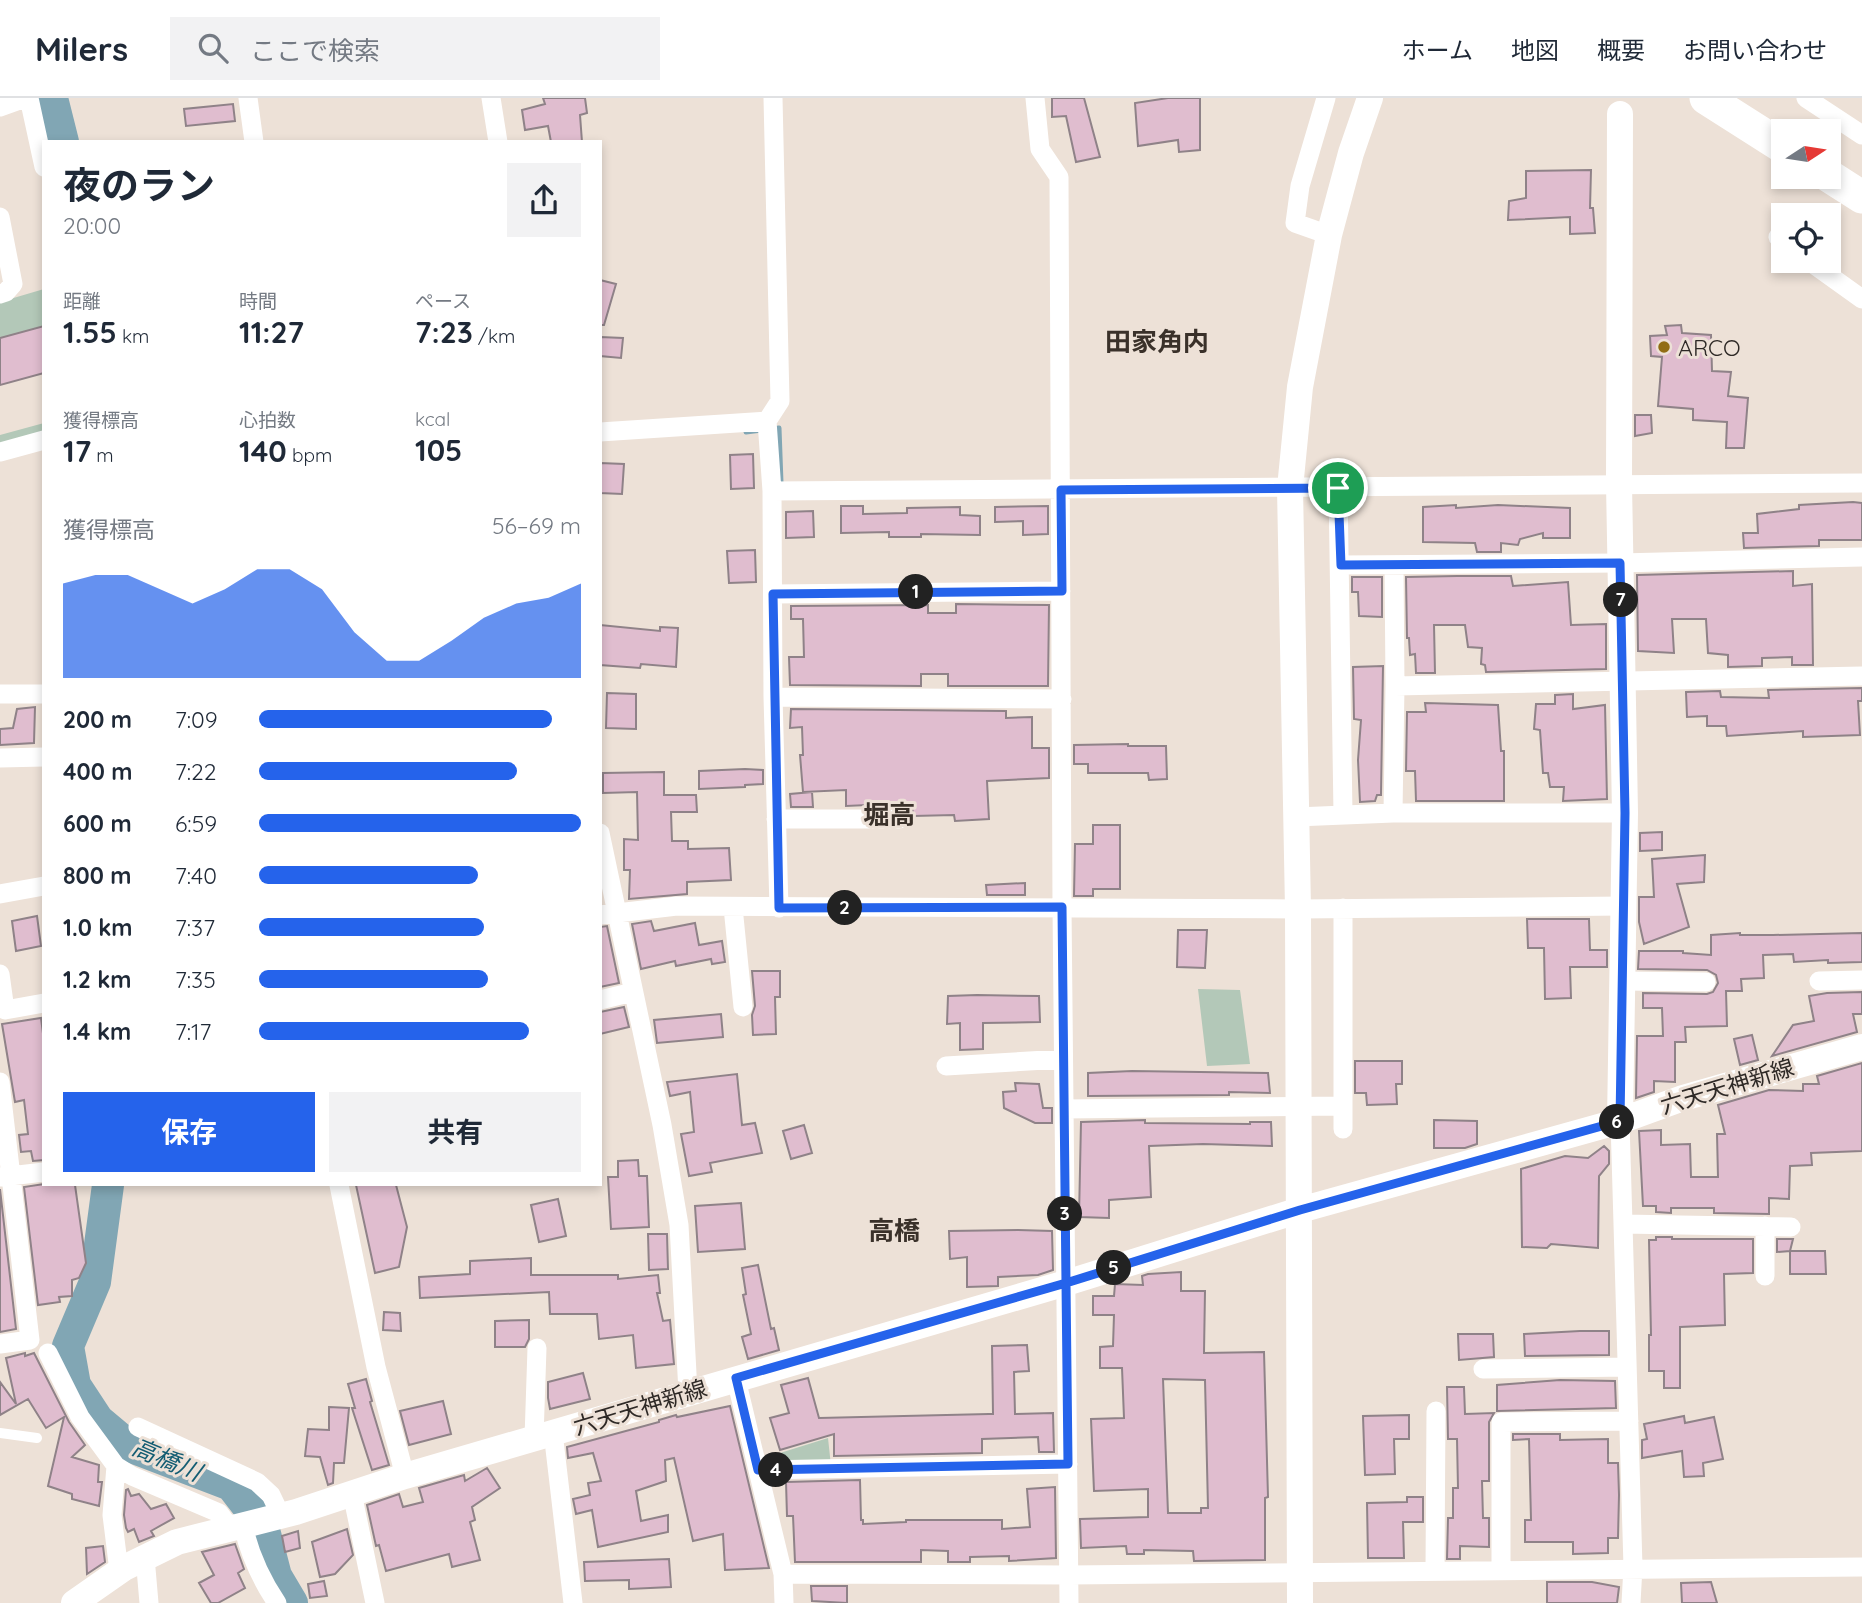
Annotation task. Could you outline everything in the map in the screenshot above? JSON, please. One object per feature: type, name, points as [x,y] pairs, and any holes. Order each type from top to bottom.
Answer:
[{"type":"highway","points":[[1706,98],[1771,139]]},
{"type":"highway","points":[[1841,184],[1862,197]]},
{"type":"street","points":[[0,107],[27,98],[42,159]]},
{"type":"street","points":[[248,98],[254,140]]},
{"type":"street","points":[[491,98],[498,140]]},
{"type":"street","points":[[773,98],[780,401],[767,421],[772,491],[773,697],[779,908]]},
{"type":"street","points":[[1035,98],[1040,149],[1059,177],[1063,1059],[1069,1603]]},
{"type":"street","points":[[1326,98],[1300,186],[1295,223],[1329,235]]},
{"type":"street","points":[[1300,1603],[1298,909],[1290,488],[1300,387],[1329,235],[1351,153],[1370,98]]},
{"type":"street","points":[[1806,98],[1862,135]]},
{"type":"street","points":[[1620,114],[1619,484],[1625,813],[1620,1121],[1633,1567],[1631,1603]]},
{"type":"street","points":[[0,216],[13,284],[0,294]]},
{"type":"street","points":[[1826,273],[1862,299]]},
{"type":"street","points":[[602,432],[767,421]]},
{"type":"street","points":[[0,452],[42,441]]},
{"type":"street","points":[[772,491],[1862,483]]},
{"type":"street","points":[[1338,488],[1343,814]]},
{"type":"street","points":[[1341,565],[1620,563],[1862,557]]},
{"type":"street","points":[[1393,813],[1394,565]]},
{"type":"street","points":[[773,594],[1062,591]]},
{"type":"street","points":[[1395,686],[1862,676]]},
{"type":"street","points":[[0,694],[42,694]]},
{"type":"street","points":[[773,697],[1062,699]]},
{"type":"street","points":[[0,758],[42,757]]},
{"type":"street","points":[[1296,817],[1393,813],[1625,813]]},
{"type":"street","points":[[776,819],[899,819]]},
{"type":"street","points":[[602,852],[608,914],[633,992],[662,1125],[679,1225],[688,1392]]},
{"type":"street","points":[[0,894],[42,886]]},
{"type":"street","points":[[608,914],[677,906],[1298,909],[1624,906]]},
{"type":"street","points":[[733,907],[743,1007]]},
{"type":"street","points":[[1343,908],[1343,1129]]},
{"type":"street","points":[[0,974],[3,1010],[42,1003]]},
{"type":"street","points":[[1819,981],[1862,980]]},
{"type":"street","points":[[1623,981],[1706,982]]},
{"type":"street","points":[[602,1000],[633,992]]},
{"type":"street","name":"六天天神新線","points":[[74,1603],[119,1571],[177,1542],[276,1517],[688,1392],[1066,1283],[1300,1210],[1620,1121],[1683,1098],[1862,1047]]},
{"type":"street","points":[[946,1066],[1063,1059]]},
{"type":"street","points":[[0,1082],[6,1176],[30,1340],[0,1344]]},
{"type":"street","points":[[1064,1109],[1343,1106]]},
{"type":"street","points":[[6,1176],[42,1172]]},
{"type":"street","points":[[338,1186],[376,1367],[405,1476]]},
{"type":"street","points":[[1623,1224],[1791,1227]]},
{"type":"street","points":[[1765,1226],[1765,1276]]},
{"type":"street","points":[[537,1348],[544,1435],[573,1603]]},
{"type":"street","points":[[48,1353],[80,1417],[116,1466],[132,1476],[219,1513],[237,1527],[262,1581],[277,1603]]},
{"type":"street","points":[[1482,1370],[1627,1367]]},
{"type":"street","points":[[736,1378],[783,1574],[784,1603]]},
{"type":"street","points":[[1435,1570],[1436,1411]]},
{"type":"street","points":[[1501,1569],[1501,1422],[1629,1421]]},
{"type":"street","points":[[138,1427],[257,1482],[271,1495],[276,1517]]},
{"type":"street","points":[[758,1470],[1068,1464]]},
{"type":"street","points":[[116,1466],[112,1516],[119,1571]]},
{"type":"street","points":[[352,1493],[375,1603]]},
{"type":"street","points":[[145,1557],[149,1603]]},
{"type":"street","points":[[783,1574],[1069,1575],[1633,1567],[1862,1567]]},
{"type":"lane","points":[[0,1433],[37,1438]]},
{"type":"green space","points":[[42,290],[42,327],[0,338],[0,302]]},
{"type":"green space","points":[[42,424],[42,432],[0,444],[0,435]]},
{"type":"green space","points":[[1198,989],[1240,990],[1250,1064],[1207,1066]]},
{"type":"green space","points":[[828,1438],[831,1466],[766,1467],[764,1458]]},
{"type":"building","points":[[543,98],[585,98],[587,113],[580,115],[582,140],[551,140],[548,126],[525,130],[522,110],[545,104]]},
{"type":"building","points":[[1052,98],[1084,98],[1100,157],[1076,162],[1066,116],[1052,117]]},
{"type":"building","points":[[1168,98],[1200,98],[1200,150],[1179,152],[1178,140],[1138,146],[1135,103]]},
{"type":"building","points":[[233,104],[235,121],[186,126],[184,109]]},
{"type":"building","points":[[1591,170],[1590,208],[1593,208],[1595,233],[1570,234],[1570,217],[1508,220],[1509,201],[1526,198],[1526,171]]},
{"type":"building","points":[[602,280],[616,284],[602,325]]},
{"type":"building","points":[[1681,325],[1682,333],[1711,335],[1712,371],[1731,372],[1728,396],[1748,398],[1744,448],[1726,448],[1727,422],[1693,420],[1693,409],[1658,406],[1662,357],[1651,356],[1650,336],[1667,335],[1665,326]]},
{"type":"building","points":[[42,327],[42,374],[0,385],[0,338]]},
{"type":"building","points":[[602,337],[623,338],[621,358],[602,356]]},
{"type":"building","points":[[1635,415],[1651,415],[1652,433],[1635,436]]},
{"type":"building","points":[[753,454],[754,488],[731,489],[730,455]]},
{"type":"building","points":[[602,463],[624,464],[622,494],[602,493]]},
{"type":"building","points":[[1862,503],[1862,540],[1819,540],[1819,546],[1744,548],[1743,533],[1758,533],[1757,514],[1799,509],[1799,505]]},
{"type":"building","points":[[1456,505],[1456,508],[1498,505],[1570,508],[1570,538],[1543,538],[1543,533],[1520,539],[1518,545],[1501,543],[1501,552],[1477,552],[1475,543],[1423,542],[1423,507]]},
{"type":"building","points":[[841,506],[863,506],[863,514],[907,513],[907,508],[960,507],[960,515],[980,516],[980,535],[921,534],[921,537],[889,537],[889,532],[841,533]]},
{"type":"building","points":[[1048,506],[1048,534],[1023,535],[1023,521],[995,522],[995,507]]},
{"type":"building","points":[[813,511],[814,537],[786,538],[786,512]]},
{"type":"building","points":[[755,550],[756,582],[729,583],[727,551]]},
{"type":"building","points":[[1793,571],[1793,586],[1812,584],[1813,665],[1792,665],[1792,657],[1762,658],[1762,666],[1728,667],[1728,655],[1708,653],[1706,619],[1672,619],[1674,653],[1638,651],[1637,575]]},
{"type":"building","points":[[1511,576],[1513,586],[1568,582],[1571,625],[1606,624],[1606,669],[1486,672],[1485,665],[1481,664],[1482,648],[1468,647],[1465,625],[1434,625],[1435,673],[1416,673],[1415,654],[1410,655],[1407,638],[1406,577]]},
{"type":"building","points":[[1352,577],[1382,577],[1382,617],[1359,616],[1358,592],[1352,592]]},
{"type":"building","points":[[956,604],[1049,605],[1048,686],[948,686],[948,674],[921,674],[921,686],[790,685],[789,657],[804,657],[803,619],[791,619],[791,606],[928,605],[928,613],[956,613]]},
{"type":"building","points":[[602,625],[660,631],[660,627],[678,628],[676,667],[641,664],[640,668],[602,665]]},
{"type":"building","points":[[1383,666],[1381,795],[1377,795],[1375,801],[1360,802],[1358,760],[1361,720],[1354,719],[1353,667]]},
{"type":"building","points":[[1862,688],[1862,701],[1858,701],[1860,735],[1803,737],[1803,731],[1727,736],[1726,726],[1707,726],[1707,716],[1687,717],[1686,692],[1720,691],[1721,697],[1769,698],[1768,690]]},
{"type":"building","points":[[607,693],[636,694],[636,729],[606,728]]},
{"type":"building","points":[[1573,694],[1573,709],[1605,705],[1607,799],[1563,801],[1564,787],[1550,787],[1548,773],[1543,773],[1540,730],[1534,729],[1536,704],[1555,704],[1555,695]]},
{"type":"building","points":[[1425,703],[1498,705],[1501,751],[1504,751],[1504,801],[1416,801],[1415,771],[1406,771],[1407,712],[1426,712]]},
{"type":"building","points":[[35,707],[34,743],[0,745],[0,729],[13,728],[17,709]]},
{"type":"building","points":[[791,709],[1006,711],[1006,718],[1032,717],[1032,748],[1049,748],[1049,778],[987,781],[989,819],[955,821],[954,815],[913,816],[912,803],[846,806],[846,790],[803,792],[800,755],[803,755],[802,727],[790,728]]},
{"type":"building","points":[[1074,745],[1166,746],[1167,779],[1149,780],[1148,773],[1088,773],[1088,764],[1074,764]]},
{"type":"building","points":[[763,770],[763,784],[699,789],[699,771]]},
{"type":"building","points":[[664,772],[664,795],[696,795],[697,812],[671,812],[672,841],[688,841],[688,849],[729,848],[731,880],[687,882],[687,894],[629,899],[630,870],[624,870],[624,839],[638,840],[637,792],[603,793],[603,773]]},
{"type":"building","points":[[812,792],[813,807],[791,807],[790,794]]},
{"type":"building","points":[[1093,825],[1120,825],[1120,889],[1093,889],[1093,896],[1074,896],[1075,844],[1093,844]]},
{"type":"building","points":[[1662,832],[1662,850],[1640,851],[1640,833]]},
{"type":"building","points":[[1705,855],[1704,882],[1677,884],[1689,927],[1644,944],[1639,922],[1639,897],[1654,897],[1652,859]]},
{"type":"building","points":[[1025,883],[1025,895],[987,895],[986,885]]},
{"type":"building","points":[[37,916],[41,946],[16,951],[12,921]]},
{"type":"building","points":[[1527,919],[1589,919],[1590,950],[1607,950],[1607,967],[1570,967],[1571,998],[1545,999],[1544,948],[1528,948]]},
{"type":"building","points":[[651,921],[654,931],[695,923],[699,945],[722,941],[725,962],[712,964],[711,959],[676,966],[675,961],[641,969],[632,924]]},
{"type":"building","points":[[607,926],[619,983],[602,987],[602,927]]},
{"type":"building","points":[[1178,930],[1207,930],[1205,968],[1177,967]]},
{"type":"building","points":[[1862,933],[1862,962],[1794,962],[1793,954],[1763,955],[1764,978],[1741,979],[1742,991],[1726,991],[1727,1026],[1685,1027],[1686,1042],[1675,1042],[1675,1082],[1654,1081],[1654,1092],[1636,1098],[1637,1036],[1663,1036],[1662,1008],[1643,1008],[1643,993],[1707,994],[1713,992],[1718,983],[1716,975],[1707,970],[1638,969],[1639,951],[1683,951],[1711,955],[1711,935]]},
{"type":"building","points":[[752,971],[780,971],[780,997],[775,997],[776,1034],[753,1035],[752,1015],[755,1006]]},
{"type":"building","points":[[1862,992],[1862,1014],[1853,1014],[1857,1032],[1772,1056],[1793,1025],[1814,1021],[1809,996]]},
{"type":"building","points":[[948,996],[1039,996],[1040,1022],[983,1023],[983,1049],[960,1050],[960,1023],[947,1024]]},
{"type":"building","points":[[624,1007],[629,1027],[602,1034],[602,1012]]},
{"type":"building","points":[[721,1014],[723,1037],[657,1043],[654,1020]]},
{"type":"building","points":[[41,1018],[42,1160],[33,1161],[31,1151],[21,1152],[19,1135],[28,1134],[24,1100],[15,1102],[2,1024]]},
{"type":"building","points":[[1752,1035],[1758,1060],[1740,1065],[1734,1039]]},
{"type":"building","points":[[1355,1061],[1402,1061],[1402,1084],[1396,1084],[1397,1104],[1367,1105],[1366,1093],[1355,1093]]},
{"type":"building","points":[[1862,1063],[1862,1151],[1811,1153],[1812,1165],[1790,1166],[1789,1199],[1769,1198],[1769,1214],[1714,1213],[1714,1208],[1671,1208],[1671,1213],[1656,1212],[1656,1206],[1643,1206],[1639,1131],[1661,1130],[1661,1145],[1690,1144],[1691,1177],[1718,1177],[1717,1134],[1725,1134],[1718,1105],[1769,1090],[1803,1091],[1803,1084],[1819,1084],[1817,1076]]},
{"type":"building","points":[[1088,1073],[1268,1073],[1270,1093],[1088,1096]]},
{"type":"building","points":[[737,1074],[742,1125],[755,1123],[762,1153],[710,1163],[712,1172],[689,1176],[681,1134],[694,1132],[690,1092],[670,1096],[667,1082]]},
{"type":"building","points":[[1015,1083],[1039,1084],[1043,1108],[1052,1108],[1052,1123],[1035,1123],[1004,1108],[1003,1092],[1016,1091]]},
{"type":"building","points":[[1145,1120],[1145,1123],[1271,1122],[1272,1146],[1149,1146],[1151,1197],[1109,1200],[1109,1218],[1079,1217],[1081,1122]]},
{"type":"building","points":[[1434,1120],[1477,1121],[1477,1144],[1465,1148],[1434,1148]]},
{"type":"building","points":[[804,1125],[812,1153],[791,1159],[783,1131]]},
{"type":"building","points":[[1604,1146],[1609,1151],[1609,1164],[1599,1176],[1598,1248],[1551,1244],[1547,1248],[1522,1247],[1521,1169],[1565,1156],[1588,1158]]},
{"type":"building","points":[[638,1160],[639,1176],[647,1176],[649,1227],[611,1229],[608,1177],[618,1177],[618,1161]]},
{"type":"building","points":[[42,1184],[75,1186],[86,1263],[79,1278],[72,1280],[72,1296],[59,1297],[60,1302],[38,1305],[24,1187]]},
{"type":"building","points":[[356,1186],[396,1186],[407,1227],[399,1267],[375,1273]]},
{"type":"building","points":[[0,1189],[16,1329],[0,1332]]},
{"type":"building","points":[[558,1199],[566,1236],[539,1242],[531,1205]]},
{"type":"building","points":[[741,1203],[745,1249],[698,1252],[695,1206]]},
{"type":"building","points":[[949,1231],[1052,1231],[1053,1270],[1038,1275],[998,1277],[998,1286],[967,1287],[967,1257],[950,1259]]},
{"type":"building","points":[[648,1234],[667,1234],[668,1269],[649,1270]]},
{"type":"building","points":[[1656,1237],[1753,1239],[1753,1273],[1724,1274],[1725,1325],[1680,1327],[1680,1388],[1664,1388],[1664,1371],[1649,1371],[1649,1240],[1656,1240]]},
{"type":"building","points":[[1777,1239],[1793,1239],[1790,1251],[1777,1252]]},
{"type":"building","points":[[1790,1251],[1825,1251],[1826,1274],[1790,1274]]},
{"type":"building","points":[[531,1258],[531,1275],[618,1275],[618,1279],[658,1275],[660,1293],[657,1293],[663,1321],[670,1320],[674,1364],[636,1368],[633,1335],[599,1339],[597,1314],[550,1314],[549,1292],[420,1298],[419,1277],[470,1274],[470,1261]]},
{"type":"building","points":[[758,1265],[771,1329],[774,1328],[779,1350],[748,1359],[742,1337],[751,1334],[743,1295],[746,1294],[742,1268]]},
{"type":"building","points":[[1181,1272],[1181,1291],[1205,1291],[1204,1353],[1264,1352],[1268,1497],[1265,1498],[1265,1560],[1194,1561],[1193,1551],[1144,1550],[1144,1554],[1127,1554],[1126,1546],[1081,1548],[1080,1519],[1148,1517],[1148,1489],[1094,1491],[1091,1419],[1124,1418],[1122,1368],[1100,1368],[1100,1347],[1113,1346],[1114,1315],[1093,1315],[1093,1296],[1114,1296],[1115,1284],[1143,1285],[1142,1276]],"holes":[[[1163,1379],[1205,1380],[1208,1508],[1201,1508],[1201,1513],[1168,1513]]]},
{"type":"building","points":[[384,1312],[400,1313],[401,1331],[383,1330]]},
{"type":"building","points":[[529,1320],[529,1339],[525,1347],[495,1347],[495,1321]]},
{"type":"building","points":[[1609,1331],[1609,1355],[1525,1356],[1524,1334]]},
{"type":"building","points":[[1458,1334],[1493,1334],[1494,1357],[1459,1360]]},
{"type":"building","points":[[1027,1345],[1029,1371],[1014,1372],[1015,1414],[1053,1413],[1054,1452],[1039,1452],[1038,1437],[982,1439],[982,1453],[834,1456],[834,1434],[780,1450],[770,1418],[789,1413],[781,1385],[808,1378],[819,1418],[993,1414],[992,1346]]},
{"type":"building","points":[[25,1353],[25,1356],[34,1353],[69,1422],[85,1445],[72,1457],[99,1465],[98,1482],[102,1482],[99,1506],[72,1499],[72,1494],[48,1486],[64,1417],[46,1428],[28,1399],[0,1415],[0,1382],[16,1404],[6,1358]]},
{"type":"building","points":[[583,1373],[590,1399],[550,1409],[548,1382]]},
{"type":"building","points":[[366,1379],[389,1465],[372,1470],[352,1408],[355,1408],[348,1384]]},
{"type":"building","points":[[1560,1380],[1615,1381],[1616,1408],[1497,1411],[1497,1385]]},
{"type":"building","points":[[1447,1387],[1464,1387],[1465,1414],[1494,1413],[1489,1422],[1489,1481],[1482,1481],[1483,1518],[1489,1518],[1489,1547],[1460,1546],[1460,1559],[1447,1559],[1448,1518],[1453,1518],[1453,1488],[1458,1488],[1457,1439],[1448,1439]]},
{"type":"building","points":[[443,1401],[451,1434],[409,1445],[400,1411]]},
{"type":"building","points":[[730,1406],[769,1568],[725,1570],[723,1534],[693,1541],[674,1458],[665,1460],[666,1481],[636,1491],[641,1521],[668,1515],[668,1532],[598,1547],[592,1510],[576,1514],[573,1499],[590,1495],[588,1483],[601,1481],[593,1453],[568,1458],[567,1447],[676,1415],[677,1417]]},
{"type":"building","points":[[329,1407],[349,1408],[344,1463],[334,1463],[333,1483],[328,1485],[320,1457],[305,1456],[308,1429],[329,1430]]},
{"type":"building","points":[[1409,1415],[1409,1439],[1394,1439],[1395,1474],[1365,1475],[1363,1416]]},
{"type":"building","points":[[1684,1416],[1685,1423],[1714,1417],[1723,1459],[1703,1463],[1704,1476],[1684,1477],[1682,1451],[1642,1458],[1642,1440],[1647,1439],[1644,1424]]},
{"type":"building","points":[[1513,1434],[1560,1434],[1560,1440],[1608,1439],[1608,1463],[1618,1463],[1619,1495],[1618,1538],[1608,1538],[1608,1553],[1573,1554],[1573,1542],[1525,1542],[1525,1520],[1531,1520],[1529,1439],[1513,1440]]},
{"type":"building","points":[[487,1468],[500,1488],[472,1507],[475,1520],[470,1522],[480,1560],[452,1567],[449,1554],[386,1571],[379,1545],[376,1546],[367,1505],[399,1494],[403,1507],[423,1502],[419,1488],[464,1475],[465,1481]]},
{"type":"building","points":[[860,1480],[863,1524],[906,1520],[1002,1520],[1002,1529],[1030,1527],[1027,1489],[1055,1487],[1056,1558],[1009,1561],[1009,1556],[970,1557],[970,1562],[948,1562],[948,1551],[921,1550],[921,1562],[795,1562],[793,1516],[787,1516],[786,1482]]},
{"type":"building","points":[[128,1489],[131,1496],[139,1494],[151,1509],[166,1504],[174,1518],[151,1531],[154,1536],[139,1542],[134,1529],[128,1532],[126,1528],[124,1515]]},
{"type":"building","points":[[1407,1497],[1423,1497],[1423,1522],[1403,1522],[1404,1558],[1368,1558],[1367,1503],[1407,1502]]},
{"type":"building","points":[[347,1529],[353,1555],[335,1574],[320,1577],[312,1542]]},
{"type":"building","points":[[298,1531],[300,1548],[285,1552],[282,1536]]},
{"type":"building","points":[[235,1544],[244,1569],[238,1573],[245,1588],[218,1603],[211,1603],[199,1583],[214,1575],[202,1552]]},
{"type":"building","points":[[103,1546],[105,1562],[87,1574],[86,1548]]},
{"type":"building","points":[[669,1559],[671,1587],[629,1589],[629,1580],[585,1581],[584,1562]]},
{"type":"building","points":[[324,1581],[327,1596],[310,1598],[308,1584]]},
{"type":"building","points":[[1547,1582],[1592,1582],[1619,1587],[1617,1603],[1547,1603]]},
{"type":"building","points":[[1711,1582],[1717,1603],[1682,1603],[1681,1583]]},
{"type":"building","points":[[811,1586],[847,1586],[847,1603],[812,1601]]},
{"type":"waterway","name":"高橋川","points":[[52,98],[62,140]]},
{"type":"waterway","points":[[746,432],[779,428],[781,483]]},
{"type":"waterway","name":"高橋川","points":[[108,1186],[95,1282],[68,1346],[75,1385],[98,1420],[129,1446],[231,1485],[263,1526],[276,1576],[292,1603]]},
{"type":"place","name":"ARCO","points":[[1664,347]]},
{"type":"district","name":"田家角内","points":[[1157,341]]},
{"type":"district","name":"堀高","points":[[889,814]]},
{"type":"district","name":"高橋","points":[[894,1230]]},
{"type":"route","points":[[1338,488],[1061,490],[1062,591],[773,594],[779,908],[1062,907],[1066,1283],[736,1378],[758,1470],[1068,1464],[1066,1283],[1300,1210],[1620,1121],[1625,813],[1620,563],[1341,565],[1338,488]]}]
